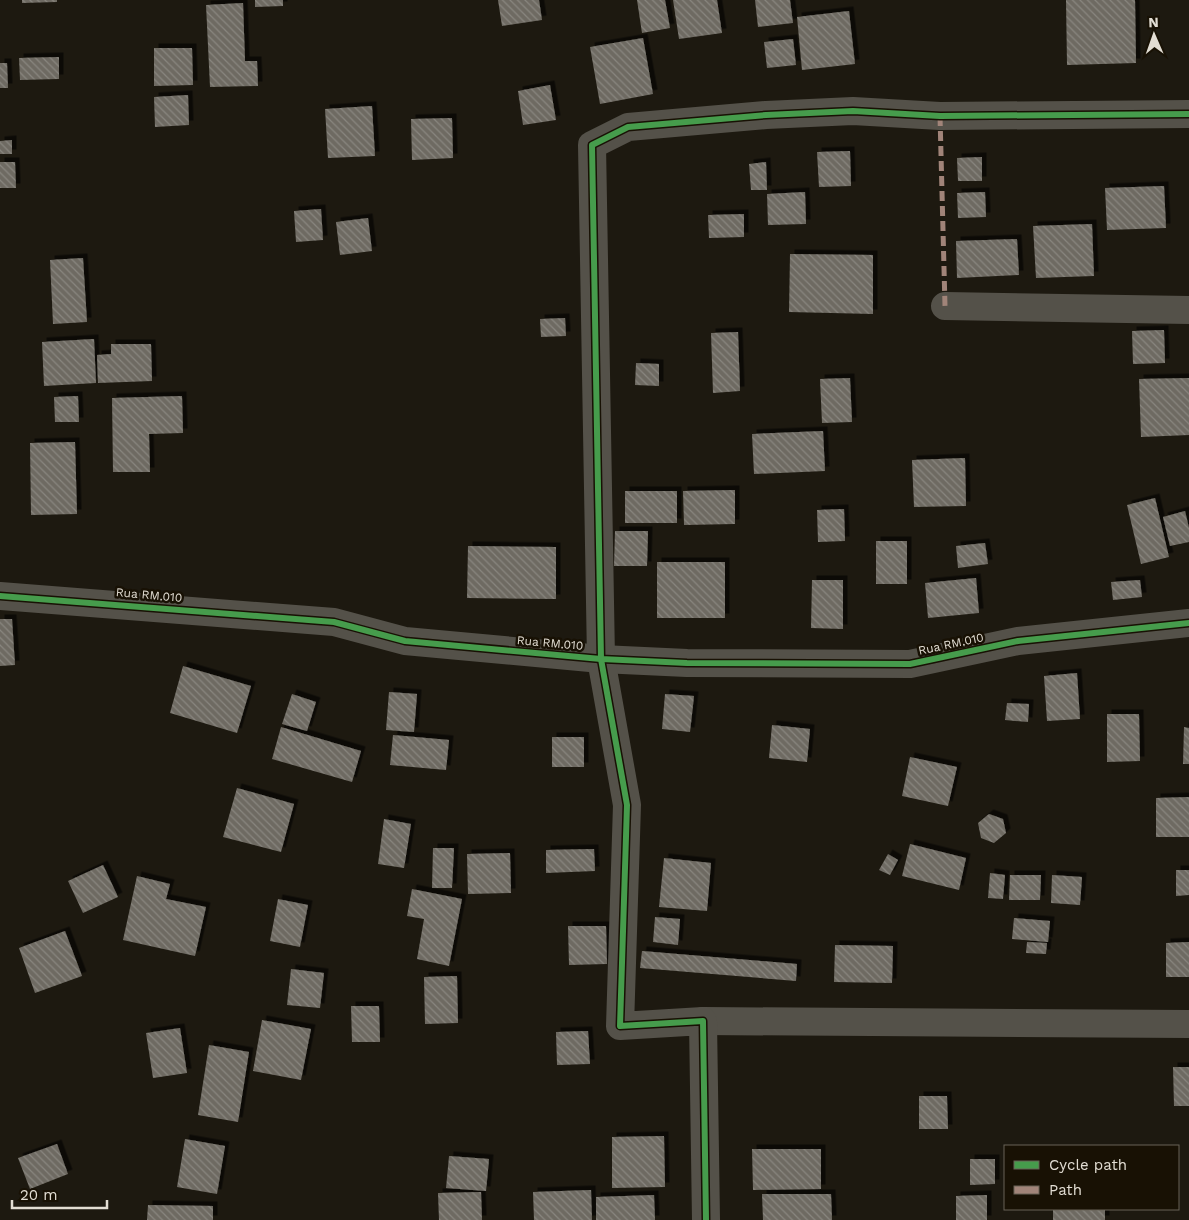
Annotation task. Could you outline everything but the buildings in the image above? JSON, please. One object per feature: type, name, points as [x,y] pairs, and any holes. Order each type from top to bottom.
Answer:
[{"type":"street","points":[[1189,114],[940,116],[853,111],[766,115],[628,127],[592,146],[601,658],[627,805],[620,1026],[703,1021],[1189,1024]]},
{"type":"street","points":[[945,306],[1189,310]]},
{"type":"street","name":"Rua RM.010","points":[[0,596],[334,622],[405,641],[601,658],[687,663],[910,664],[1018,641],[1189,623]]},
{"type":"street","points":[[703,1021],[706,1220]]},
{"type":"marked path","points":[[940,116],[945,306]]},
{"type":"cycle path","points":[[706,1220],[703,1021],[620,1026],[627,805],[601,659],[592,145],[628,127],[766,115],[853,111],[940,116],[1189,114]]},
{"type":"cycle path","points":[[0,596],[334,622],[405,641],[601,659],[687,663],[910,664],[1018,641],[1189,623]]}]
